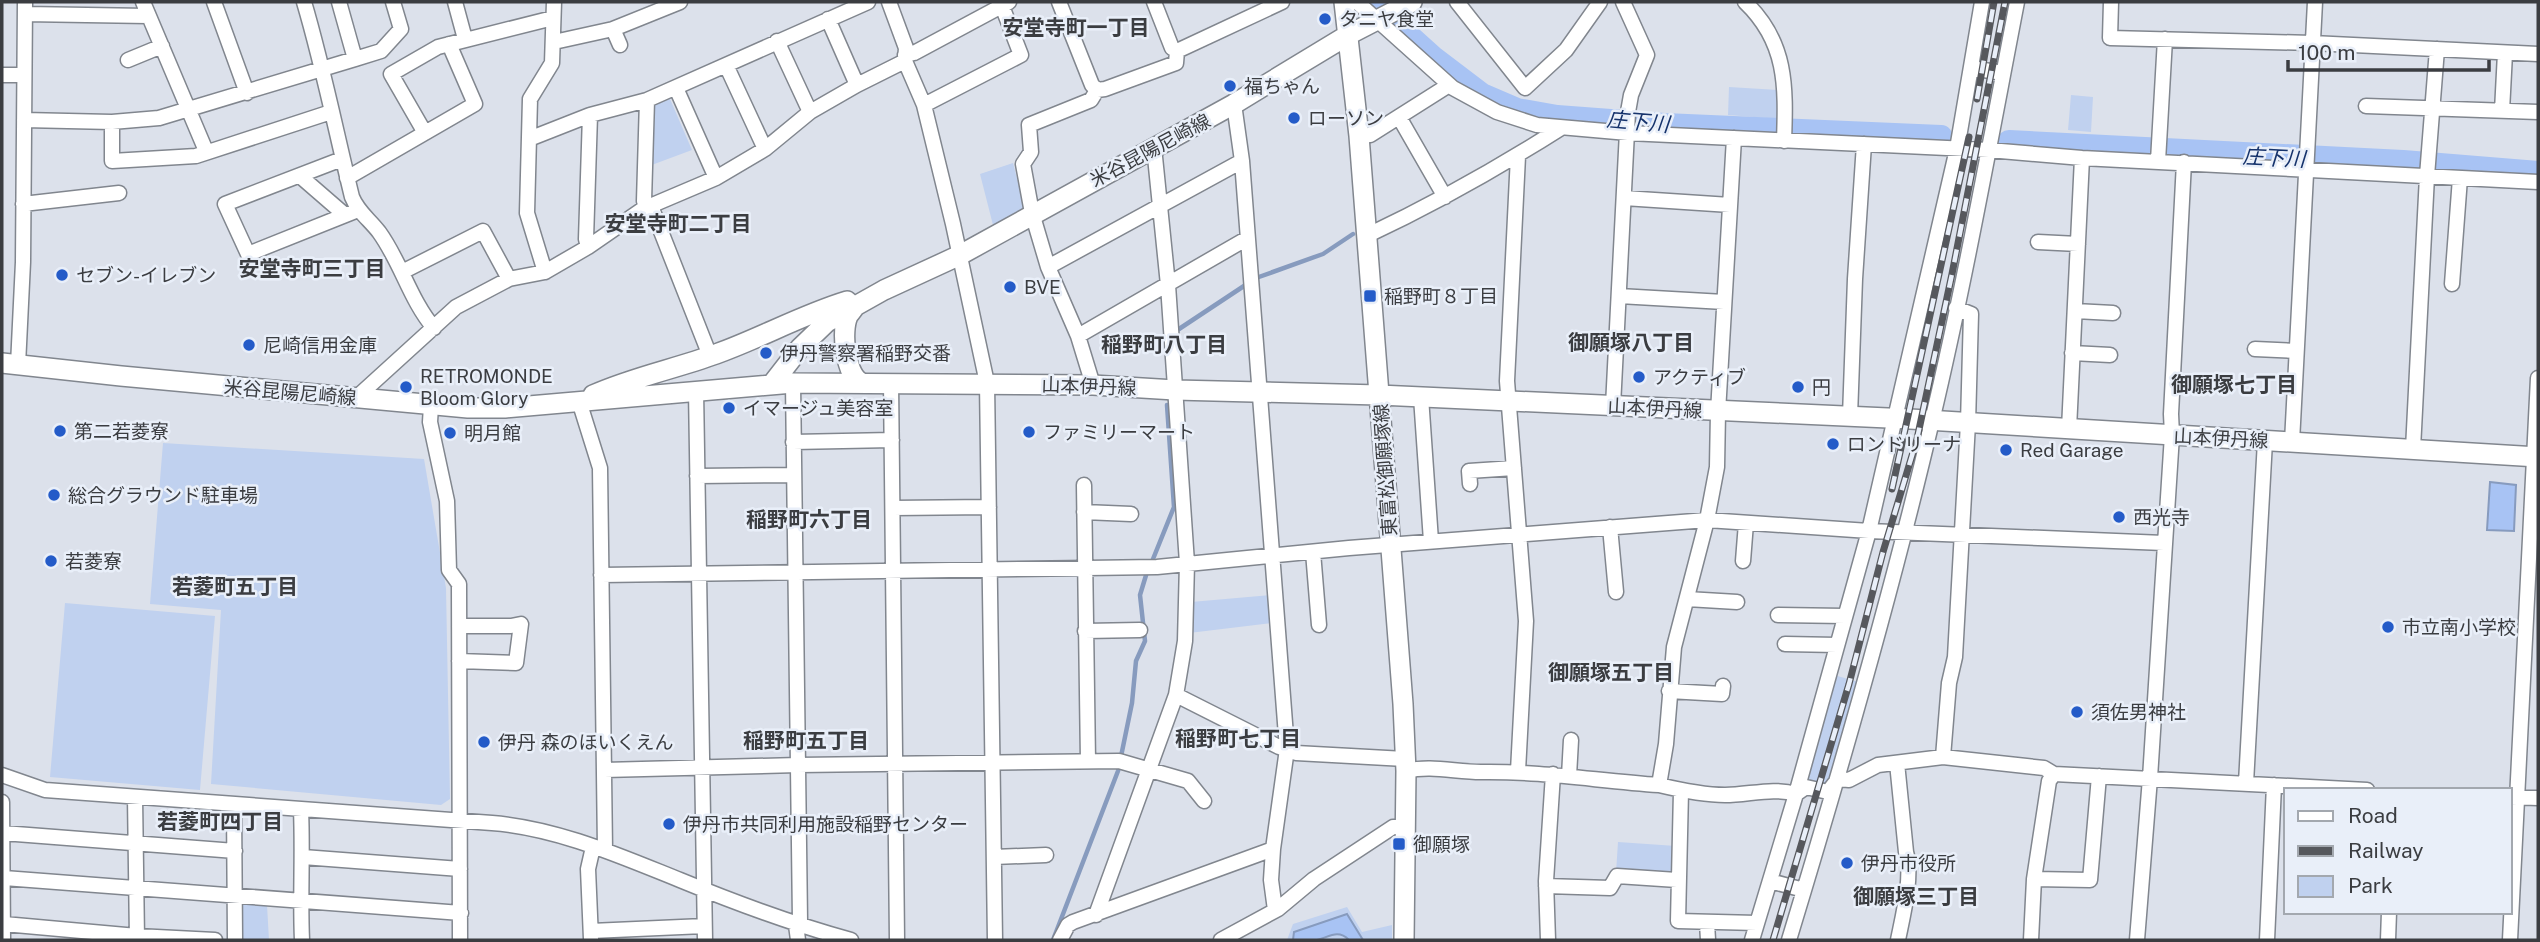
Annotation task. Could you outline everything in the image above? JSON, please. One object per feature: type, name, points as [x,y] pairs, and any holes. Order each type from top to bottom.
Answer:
[{"type":"main road","name":"東富松御願塚線","points":[[1344,2],[1359,136],[1401,678],[1405,765],[1404,940]]},
{"type":"main road","name":"米谷昆陽尼崎線","points":[[10,364],[431,405],[505,408],[772,384],[800,348],[827,322],[884,290],[960,255],[1234,104],[1348,35],[1412,2]]},
{"type":"main road","name":"米谷昆陽尼崎線","points":[[579,401],[624,382],[710,356],[796,318],[884,290]]},
{"type":"main road","points":[[855,306],[847,317],[845,328],[849,373],[860,382]]},
{"type":"main road","name":"山本伊丹線","points":[[772,384],[987,383],[1379,395],[1895,418],[2536,456]]},
{"type":"street","points":[[143,2],[206,151]]},
{"type":"street","points":[[214,2],[247,93]]},
{"type":"street","points":[[303,2],[324,70],[347,178],[351,213]]},
{"type":"street","points":[[340,2],[355,60]]},
{"type":"street","points":[[24,120],[112,122],[159,118],[324,70],[381,51],[401,29],[393,2]]},
{"type":"street","points":[[455,2],[465,39]]},
{"type":"street","points":[[545,272],[527,213],[530,99],[552,63],[554,2]]},
{"type":"street","points":[[554,41],[613,29],[680,2]]},
{"type":"street","points":[[529,139],[590,115],[647,100],[869,2]]},
{"type":"street","points":[[889,2],[906,48],[905,58],[924,106],[987,383],[995,940]]},
{"type":"street","points":[[1059,2],[1092,85],[1097,90]]},
{"type":"street","points":[[1177,51],[1282,2]]},
{"type":"street","points":[[1357,2],[1384,17],[1449,85],[1497,112],[1537,125],[1561,128],[1628,125],[1734,138],[1784,134],[1864,145],[1989,150],[2082,158],[2159,154],[2184,162],[2306,162],[2428,168],[2460,178],[2538,182]]},
{"type":"street","points":[[1457,2],[1525,88],[1566,50],[1600,2]]},
{"type":"street","points":[[1613,406],[1628,125],[1631,96],[1647,55],[1623,2]]},
{"type":"street","points":[[1745,2],[1765,23],[1776,43],[1782,66],[1784,134]]},
{"type":"street","points":[[1752,940],[1796,794],[1869,531],[1957,149],[1982,2]]},
{"type":"street","points":[[1789,940],[1838,779],[1933,421],[2017,2]]},
{"type":"street","points":[[2111,2],[2110,38],[2312,43],[2538,54]]},
{"type":"street","points":[[2292,442],[2315,2]]},
{"type":"street","points":[[1158,3],[1172,48],[1177,51]]},
{"type":"street","points":[[356,398],[456,307],[509,279],[545,272],[649,207],[716,178],[765,149],[810,112],[1006,4],[1021,55],[924,106]]},
{"type":"street","points":[[10,364],[23,262],[25,8],[148,16]]},
{"type":"street","points":[[425,134],[391,74],[438,47],[553,18]]},
{"type":"street","points":[[828,19],[857,85]]},
{"type":"street","points":[[613,29],[620,45]]},
{"type":"street","points":[[2159,154],[2165,39]]},
{"type":"street","points":[[777,41],[810,112]]},
{"type":"street","points":[[347,178],[475,104],[449,44]]},
{"type":"street","points":[[128,60],[162,46]]},
{"type":"street","points":[[2413,449],[2437,49]]},
{"type":"street","points":[[1097,90],[1176,63],[1177,51]]},
{"type":"street","points":[[2502,111],[2505,53]]},
{"type":"street","points":[[726,65],[765,149]]},
{"type":"street","points":[[1971,68],[2003,73]]},
{"type":"street","points":[[2,75],[24,75]]},
{"type":"street","points":[[1359,136],[1370,135],[1449,85]]},
{"type":"street","points":[[676,88],[716,178]]},
{"type":"street","points":[[1093,385],[1078,336],[1048,267],[1032,213],[1023,163],[1031,152],[1029,125],[1091,100],[1097,90]]},
{"type":"street","points":[[647,100],[644,201],[649,207],[710,356]]},
{"type":"street","points":[[1234,104],[1241,161],[1287,749],[1273,849],[1271,880],[1275,910]]},
{"type":"street","points":[[2366,106],[2538,112]]},
{"type":"street","points":[[112,122],[113,160],[196,156],[331,112]]},
{"type":"street","points":[[588,247],[586,239],[590,115]]},
{"type":"street","points":[[1399,117],[1445,197]]},
{"type":"street","points":[[1366,236],[1445,197],[1561,128]]},
{"type":"street","points":[[1659,785],[1674,647],[1707,520],[1717,467],[1734,138]]},
{"type":"street","points":[[1850,416],[1864,145]]},
{"type":"street","points":[[1096,915],[1176,695],[1185,641],[1187,563],[1168,285],[1154,147]]},
{"type":"street","points":[[1518,156],[1507,381],[1526,621],[1518,771]]},
{"type":"street","points":[[2069,429],[2082,158]]},
{"type":"street","points":[[342,159],[225,204],[248,254],[351,213]]},
{"type":"street","points":[[1048,267],[1241,161]]},
{"type":"street","points":[[2137,940],[2172,435],[2184,162]]},
{"type":"street","points":[[300,176],[378,231],[423,315],[434,328]]},
{"type":"street","points":[[2452,284],[2460,178]]},
{"type":"street","points":[[23,204],[119,193]]},
{"type":"street","points":[[1624,198],[1730,205]]},
{"type":"street","points":[[402,272],[483,231],[509,279]]},
{"type":"street","points":[[1078,336],[1246,239]]},
{"type":"street","points":[[2038,242],[2078,244]]},
{"type":"street","points":[[1619,296],[1724,302]]},
{"type":"street","points":[[1943,757],[1949,683],[1955,657],[1968,423],[1971,314],[1956,308]]},
{"type":"street","points":[[2075,311],[2113,313]]},
{"type":"street","points":[[2255,349],[2296,351]]},
{"type":"street","points":[[2072,353],[2110,355]]},
{"type":"street","points":[[2512,868],[2514,797],[2536,456],[2538,378]]},
{"type":"street","points":[[891,382],[897,940]]},
{"type":"street","points":[[793,383],[799,765],[800,921],[797,933]]},
{"type":"street","points":[[579,401],[600,468],[604,770],[599,848],[588,869],[591,936],[704,933],[696,390]]},
{"type":"street","points":[[1421,397],[1431,541]]},
{"type":"street","points":[[431,405],[430,422],[447,501],[449,570],[459,584],[460,940]]},
{"type":"street","points":[[793,442],[892,440]]},
{"type":"street","points":[[2246,783],[2265,441]]},
{"type":"street","points":[[1470,484],[1469,471],[1514,468]]},
{"type":"street","points":[[697,476],[793,475]]},
{"type":"street","points":[[1084,485],[1088,761]]},
{"type":"street","points":[[893,508],[989,507]]},
{"type":"street","points":[[1084,512],[1132,514]]},
{"type":"street","points":[[601,575],[1157,567],[1390,544],[1707,520],[1869,531],[2164,543]]},
{"type":"street","points":[[1739,551],[1746,523]]},
{"type":"street","points":[[1611,527],[1616,592]]},
{"type":"street","points":[[1312,552],[1319,625]]},
{"type":"street","points":[[1687,598],[1737,602]]},
{"type":"street","points":[[1779,615],[1845,616]]},
{"type":"street","points":[[459,625],[521,624],[516,663],[459,661]]},
{"type":"street","points":[[1085,631],[1140,630]]},
{"type":"street","points":[[1785,645],[1838,645]]},
{"type":"street","points":[[1669,691],[1722,694]]},
{"type":"street","points":[[1176,695],[1296,753],[1480,772],[1553,774],[1723,795],[1782,790],[1796,794]]},
{"type":"street","points":[[1569,776],[1571,740]]},
{"type":"street","points":[[1838,779],[1849,780],[1878,765],[1943,757],[2044,768],[2054,774],[2330,788]]},
{"type":"street","points":[[604,770],[1119,761],[1188,781],[1204,801]]},
{"type":"street","points":[[1897,763],[1909,861],[1898,940]]},
{"type":"street","points":[[1548,940],[1546,886],[1553,774]]},
{"type":"street","points":[[2031,940],[2034,879],[2049,781],[2054,774]]},
{"type":"street","points":[[2,775],[46,790],[526,827],[599,848],[703,890],[797,933],[850,940]]},
{"type":"street","points":[[2034,879],[2090,880],[2099,776]]},
{"type":"street","points":[[1796,794],[1806,787],[1828,792],[1838,779]]},
{"type":"street","points":[[2267,940],[2274,785]]},
{"type":"street","points":[[1681,790],[1678,920],[1757,923]]},
{"type":"street","points":[[135,797],[137,938]]},
{"type":"street","points":[[2514,797],[2538,798]]},
{"type":"street","points":[[2,802],[3,935],[215,940]]},
{"type":"street","points":[[234,805],[235,940]]},
{"type":"street","points":[[302,810],[302,940]]},
{"type":"street","points":[[1222,940],[1275,910],[1314,879],[1393,827],[1405,827]]},
{"type":"street","points":[[3,832],[235,851]]},
{"type":"street","points":[[1060,940],[1069,925],[1273,849]]},
{"type":"street","points":[[994,857],[1046,855]]},
{"type":"street","points":[[303,857],[460,869]]},
{"type":"street","points":[[1546,886],[1610,888],[1617,876],[1677,880]]},
{"type":"street","points":[[4,878],[461,913]]},
{"type":"street","points":[[1770,881],[1804,890]]},
{"type":"street","points":[[2388,940],[2389,914]]},
{"type":"street","points":[[2510,940],[2511,914]]},
{"type":"street","points":[[1707,923],[1708,940]]},
{"type":"green space","points":[[1729,87],[1778,90],[1780,119],[1728,115]]},
{"type":"green space","points":[[2071,95],[2093,97],[2091,132],[2068,130]]},
{"type":"green space","points":[[670,99],[692,150],[649,166],[651,106]]},
{"type":"green space","points":[[1013,163],[1024,206],[1021,211],[993,225],[980,174]]},
{"type":"green space","points":[[163,443],[424,459],[446,588],[450,799],[441,805],[211,784],[221,610],[150,604]]},
{"type":"green space","points":[[1271,595],[1273,623],[1189,633],[1191,602]]},
{"type":"green space","points":[[65,603],[215,616],[200,790],[50,777]]},
{"type":"green space","points":[[1834,675],[1862,683],[1827,790],[1803,784]]},
{"type":"green space","points":[[1618,842],[1676,846],[1675,875],[1616,873]]},
{"type":"green space","points":[[242,903],[267,905],[269,940],[241,940]]},
{"type":"green space","points":[[1347,907],[1362,932],[1392,925],[1392,940],[1287,940],[1293,924]]},
{"type":"shaded area","points":[[2490,482],[2516,485],[2514,531],[2487,530]]},
{"type":"shaded area","points":[[1347,914],[1363,940],[1349,940],[1337,934],[1314,941],[1293,940],[1294,932]]},
{"type":"waterway","name":"庄下川","points":[[1371,2],[1432,57],[1482,95],[1517,110],[1557,117],[1664,125],[1941,137]]},
{"type":"waterway","name":"庄下川","points":[[2009,142],[2403,162],[2538,173]]},
{"type":"waterway","points":[[1177,334],[1176,331],[1256,278],[1323,254],[1353,234]]},
{"type":"waterway","points":[[1151,564],[1174,507],[1167,405]]},
{"type":"waterway","points":[[1053,940],[1118,771],[1132,703],[1136,661],[1145,641],[1140,595],[1147,572]]},
{"type":"railway","points":[[1977,99],[1994,2]]},
{"type":"railway","points":[[1773,940],[1849,684],[1883,552],[1917,439],[2005,2]]},
{"type":"railway","points":[[1892,489],[1969,137]]},
{"type":"place","name":"タニヤ食堂","points":[[1325,19]]},
{"type":"place","name":"福ちゃん","points":[[1230,86]]},
{"type":"place","name":"ローソン","points":[[1294,118]]},
{"type":"place","name":"セブン-イレブン","points":[[62,275]]},
{"type":"place","name":"BVE","points":[[1010,287]]},
{"type":"place","name":"稲野町８丁目","points":[[1370,296]]},
{"type":"place","name":"尼崎信用金庫","points":[[249,345]]},
{"type":"place","name":"伊丹警察署稲野交番","points":[[766,353]]},
{"type":"place","name":"アクティブ","points":[[1639,377]]},
{"type":"place","name":"RETROMONDE Bloom Glory","points":[[406,387]]},
{"type":"place","name":"円","points":[[1798,387]]},
{"type":"place","name":"イマージュ美容室","points":[[729,408]]},
{"type":"place","name":"第二若菱寮","points":[[60,431]]},
{"type":"place","name":"ファミリーマート","points":[[1029,432]]},
{"type":"place","name":"明月館","points":[[450,433]]},
{"type":"place","name":"ロンドリーナ","points":[[1833,444]]},
{"type":"place","name":"Red Garage","points":[[2006,450]]},
{"type":"place","name":"総合グラウンド駐車場","points":[[54,495]]},
{"type":"place","name":"西光寺","points":[[2119,517]]},
{"type":"place","name":"若菱寮","points":[[51,561]]},
{"type":"place","name":"市立南小学校","points":[[2388,627]]},
{"type":"place","name":"須佐男神社","points":[[2077,712]]},
{"type":"place","name":"伊丹 森のほいくえん","points":[[484,742]]},
{"type":"place","name":"伊丹市共同利用施設稲野センター","points":[[669,824]]},
{"type":"place","name":"御願塚","points":[[1399,844]]},
{"type":"place","name":"伊丹市役所","points":[[1847,863]]},
{"type":"district","name":"安堂寺町一丁目","points":[[1076,28]]},
{"type":"district","name":"安堂寺町二丁目","points":[[678,224]]},
{"type":"district","name":"安堂寺町三丁目","points":[[312,269]]},
{"type":"district","name":"御願塚八丁目","points":[[1631,343]]},
{"type":"district","name":"稲野町八丁目","points":[[1164,345]]},
{"type":"district","name":"御願塚七丁目","points":[[2234,385]]},
{"type":"district","name":"稲野町六丁目","points":[[809,520]]},
{"type":"district","name":"若菱町五丁目","points":[[235,587]]},
{"type":"district","name":"御願塚五丁目","points":[[1611,673]]},
{"type":"district","name":"稲野町七丁目","points":[[1238,739]]},
{"type":"district","name":"稲野町五丁目","points":[[806,741]]},
{"type":"district","name":"若菱町四丁目","points":[[220,822]]},
{"type":"district","name":"御願塚三丁目","points":[[1916,897]]}]
